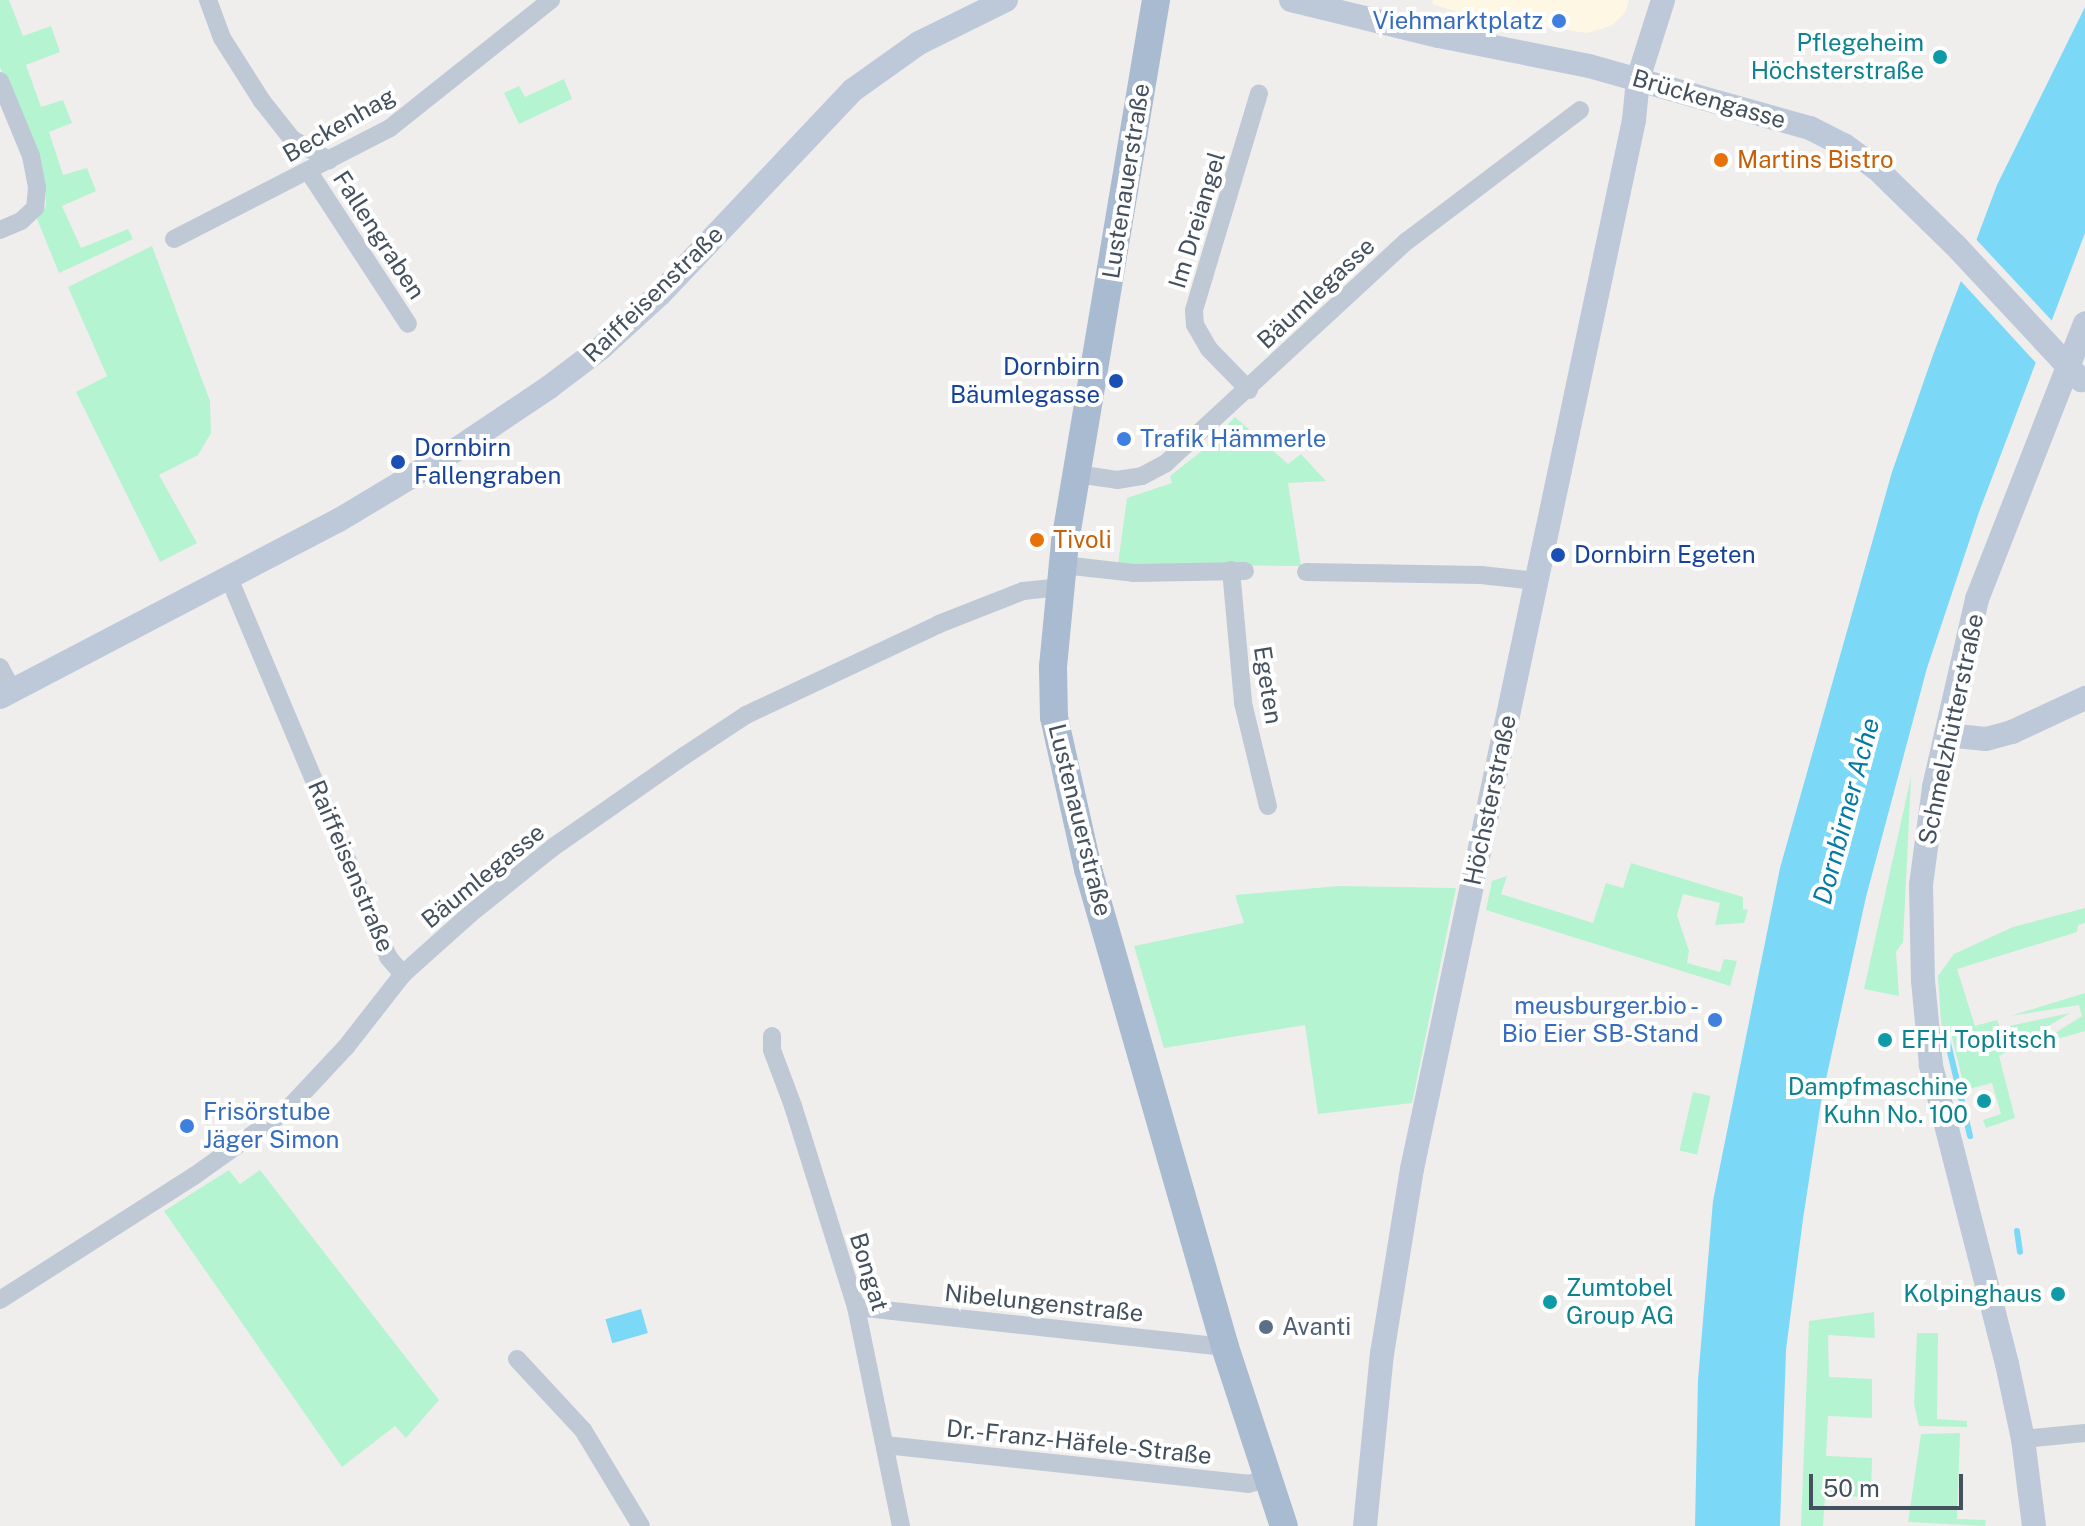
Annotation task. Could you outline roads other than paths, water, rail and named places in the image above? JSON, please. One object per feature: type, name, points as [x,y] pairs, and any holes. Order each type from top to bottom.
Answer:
[{"type":"main road","name":"Lustenauerstraße","points":[[1156,0],[1061,576],[1053,667],[1054,717],[1059,753],[1088,869],[1225,1347],[1284,1526]]},
{"type":"street","points":[[208,0],[222,38],[262,101],[292,139],[329,160]]},
{"type":"street","name":"Beckenhag","points":[[174,239],[390,128],[551,0]]},
{"type":"street","name":"Raiffeisenstraße","points":[[6,693],[339,520],[457,449],[576,368],[660,294],[853,90],[927,38],[1006,0]]},
{"type":"street","name":"Brückengasse","points":[[1291,0],[1638,79],[1776,117],[1835,140],[1894,184],[2083,382]]},
{"type":"street","name":"Höchsterstraße","points":[[1365,1526],[1373,1423],[1396,1253],[1634,120],[1638,79],[1663,0]]},
{"type":"street","points":[[0,81],[31,156],[37,187],[35,208],[21,221],[0,230]]},
{"type":"street","name":"Im Dreiangel","points":[[1249,390],[1209,349],[1195,325],[1194,310],[1259,94]]},
{"type":"street","name":"Bäumlegasse","points":[[1077,474],[1117,480],[1142,476],[1174,456],[1407,241],[1580,110]]},
{"type":"street","name":"Fallengraben","points":[[309,172],[408,324]]},
{"type":"street","name":"Schmelzhütterstraße","points":[[2034,1526],[2023,1439],[1931,1065],[1923,981],[1921,885],[1934,787],[1977,599],[2085,323]]},
{"type":"street","name":"Egeten","points":[[1061,576],[1238,570],[1241,687],[1268,806]]},
{"type":"street","points":[[1306,572],[1481,575],[1536,581]]},
{"type":"street","name":"Bäumlegasse","points":[[0,1300],[194,1176],[287,1110],[346,1047],[403,974],[552,848],[746,715],[939,624],[1061,576]]},
{"type":"street","name":"Raiffeisenstraße","points":[[229,578],[388,957],[403,974]]},
{"type":"street","points":[[0,667],[6,693]]},
{"type":"street","points":[[1946,735],[1986,739],[2012,732],[2085,698]]},
{"type":"street","name":"Bongat","points":[[772,1036],[772,1050],[793,1106],[856,1307],[901,1526]]},
{"type":"street","name":"Nibelungenstraße","points":[[856,1307],[1225,1347]]},
{"type":"street","points":[[517,1359],[583,1430],[641,1526]]},
{"type":"street","points":[[2023,1439],[2085,1433]]},
{"type":"street","name":"Dr.-Franz-Häfele-Straße","points":[[885,1445],[1248,1484],[1267,1479]]},
{"type":"water","name":"Dornbirner Ache","points":[[2085,7],[2085,233],[1979,512],[1927,668],[1866,897],[1821,1102],[1803,1219],[1786,1350],[1780,1526],[1695,1526],[1698,1380],[1713,1201],[1780,868],[1892,472],[1933,355],[1997,185]]},
{"type":"water","points":[[641,1309],[648,1333],[612,1343],[605,1319]]},
{"type":"waterway","points":[[1946,1035],[1970,1136]]},
{"type":"waterway","points":[[2017,1231],[2020,1252]]},
{"type":"place","name":"Viehmarktplatz","points":[[1559,21]]},
{"type":"place","name":"Pflegeheim Höchsterstraße","points":[[1940,57]]},
{"type":"place","name":"Martins Bistro","points":[[1721,160]]},
{"type":"place","name":"Dornbirn Bäumlegasse","points":[[1116,381]]},
{"type":"place","name":"Trafik Hämmerle","points":[[1124,439]]},
{"type":"place","name":"Dornbirn Fallengraben","points":[[398,462]]},
{"type":"place","name":"Tivoli","points":[[1037,540]]},
{"type":"place","name":"Dornbirn Egeten","points":[[1558,555]]},
{"type":"place","name":"meusburger.bio - Bio Eier SB-Stand","points":[[1715,1020]]},
{"type":"place","name":"EFH Toplitsch","points":[[1885,1040]]},
{"type":"place","name":"Dampfmaschine Kuhn No. 100","points":[[1984,1101]]},
{"type":"place","name":"Frisörstube Jäger Simon","points":[[187,1126]]},
{"type":"place","name":"Kolpinghaus","points":[[2058,1294]]},
{"type":"place","name":"Zumtobel Group AG","points":[[1550,1302]]},
{"type":"place","name":"Avanti","points":[[1266,1327]]}]
